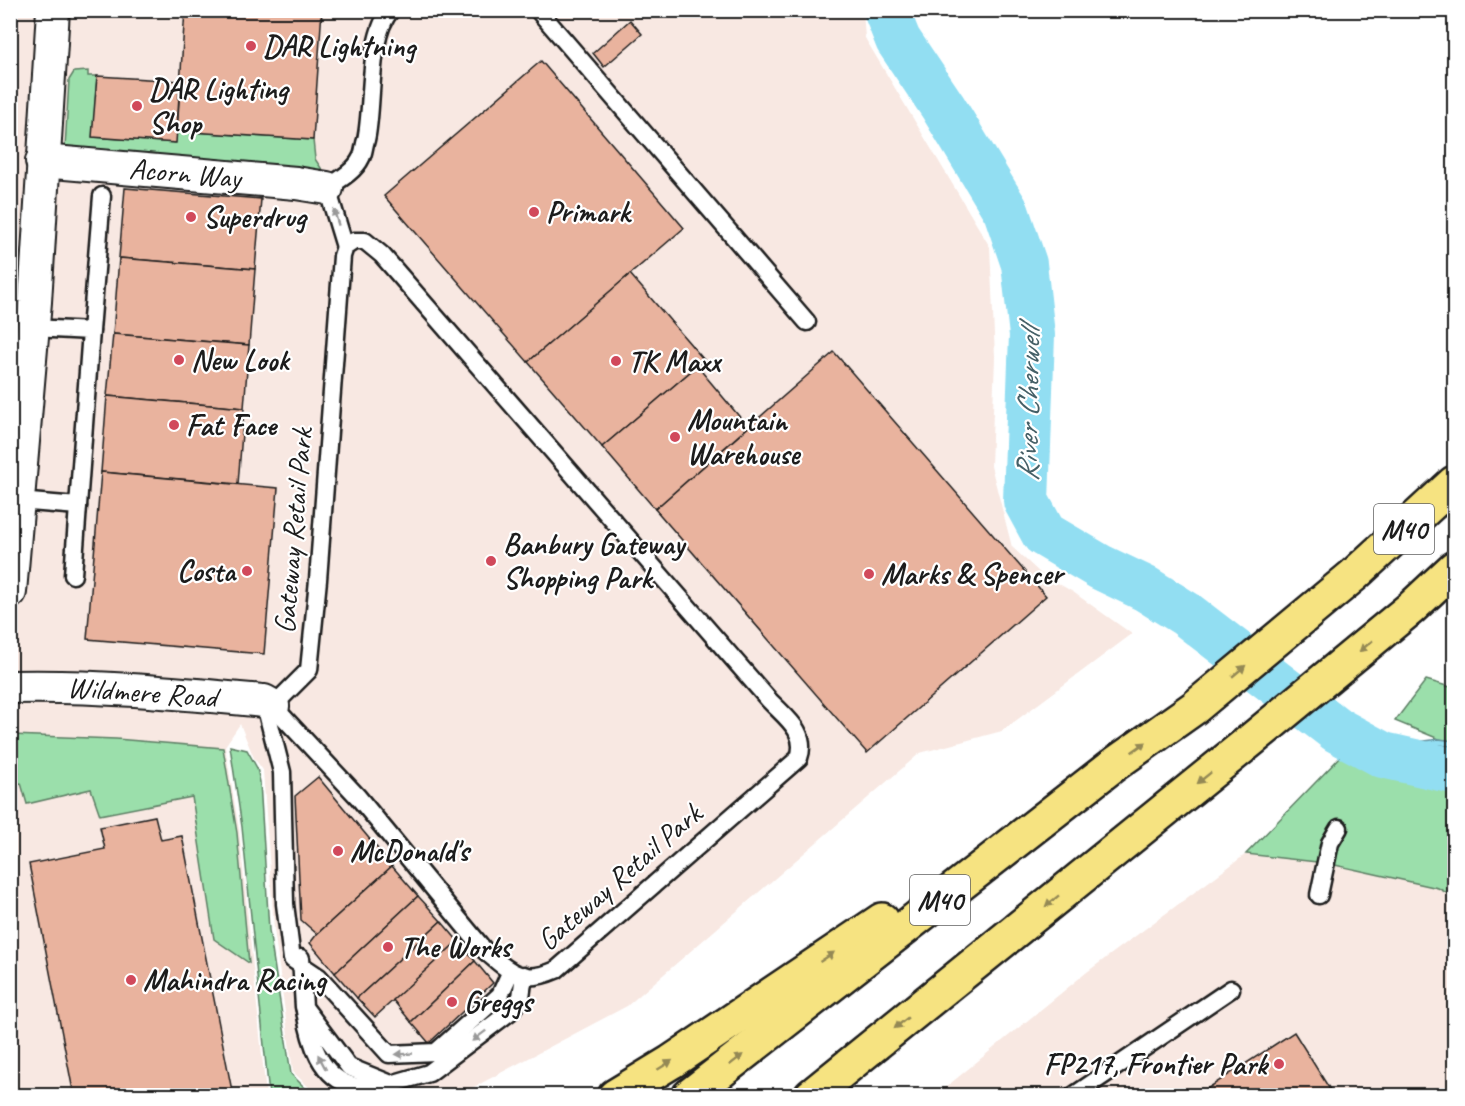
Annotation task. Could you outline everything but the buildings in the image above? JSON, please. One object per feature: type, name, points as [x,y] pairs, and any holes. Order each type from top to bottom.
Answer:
[{"type":"highway","name":"M40","points":[[615,1095],[671,1062],[1112,766],[1194,708],[1354,575],[1455,483]]},
{"type":"highway","name":"M40","points":[[811,1095],[1250,741],[1411,608],[1455,568]]},
{"type":"highway","name":"M40","points":[[689,1095],[1112,766]]},
{"type":"street","points":[[10,592],[33,328],[53,10]]},
{"type":"street","name":"Acorn Way","points":[[42,162],[296,183],[327,188]]},
{"type":"street","name":"Wildmere Road","points":[[10,687],[133,688],[268,703]]},
{"type":"lane","points":[[345,247],[327,188],[347,175],[362,158],[370,122],[375,46],[386,15],[391,10]]},
{"type":"lane","points":[[538,10],[807,322]]},
{"type":"lane","points":[[73,575],[102,196]]},
{"type":"lane","name":"Gateway Retail Park","points":[[354,241],[365,241],[382,255],[762,693],[798,730],[802,748],[799,758],[556,970],[539,977],[517,974],[485,951],[358,797],[268,703],[309,670],[318,580],[342,256],[345,247],[354,241]]},
{"type":"lane","points":[[33,328],[91,331]]},
{"type":"lane","points":[[18,501],[78,506]]},
{"type":"lane","points":[[268,703],[279,758],[283,798],[290,821],[304,1007],[349,1067],[391,1084],[429,1074],[511,1011],[521,997],[517,974]]},
{"type":"lane","points":[[1319,895],[1330,843],[1339,828]]},
{"type":"lane","points":[[302,964],[319,976],[389,1054],[436,1052],[500,995],[517,974]]},
{"type":"lane","points":[[1073,1095],[1231,989]]},
{"type":"shaded area","points":[[10,11],[863,11],[865,38],[990,247],[995,357],[991,466],[1012,547],[1040,573],[1073,592],[1132,634],[1002,731],[920,753],[627,1006],[459,1095],[317,1095],[293,1072],[274,929],[263,770],[254,758],[240,724],[225,746],[239,829],[266,1095],[11,1095]]},
{"type":"shaded area","points":[[1246,854],[1326,863],[1438,888],[1454,897],[1454,1095],[935,1096],[1087,972]]},
{"type":"green space","points":[[88,71],[88,76],[97,76],[93,137],[175,143],[177,131],[313,140],[315,159],[325,174],[65,148],[69,80],[74,72]]},
{"type":"green space","points":[[1426,680],[1454,688],[1454,742],[1439,739],[1395,721]]},
{"type":"green space","points":[[11,735],[116,739],[223,748],[237,833],[249,963],[214,939],[192,797],[100,815],[91,789],[27,804],[21,783],[11,785]]},
{"type":"green space","points":[[230,746],[247,750],[257,768],[260,782],[269,930],[291,1074],[312,1095],[269,1095],[242,827]]},
{"type":"green space","points":[[1345,752],[1454,784],[1454,897],[1438,888],[1326,863],[1246,854]]},
{"type":"water","points":[[1439,739],[1454,741],[1454,781],[1345,752]]},
{"type":"waterway","name":"River Cherwell","points":[[886,10],[898,40],[943,107],[1006,211],[1024,264],[1032,335],[1026,501],[1044,534],[1100,567],[1146,589],[1186,614],[1337,730],[1383,755],[1454,771]]},
{"type":"place","name":"DAR Lightning","points":[[251,46]]},
{"type":"place","name":"DAR Lighting Shop","points":[[137,106]]},
{"type":"place","name":"Primark","points":[[534,212]]},
{"type":"place","name":"Superdrug","points":[[191,217]]},
{"type":"place","name":"New Look","points":[[179,360]]},
{"type":"place","name":"TK Maxx","points":[[616,361]]},
{"type":"place","name":"Fat Face","points":[[174,425]]},
{"type":"place","name":"Mountain Warehouse","points":[[675,437]]},
{"type":"place","name":"Banbury Gateway Shopping Park","points":[[491,561]]},
{"type":"place","name":"Costa","points":[[247,571]]},
{"type":"place","name":"Marks & Spencer","points":[[869,574]]},
{"type":"place","name":"McDonald's","points":[[338,851]]},
{"type":"place","name":"The Works","points":[[388,947]]},
{"type":"place","name":"Mahindra Racing","points":[[131,980]]},
{"type":"place","name":"Greggs","points":[[452,1002]]},
{"type":"place","name":"FP217, Frontier Park","points":[[1279,1064]]}]
